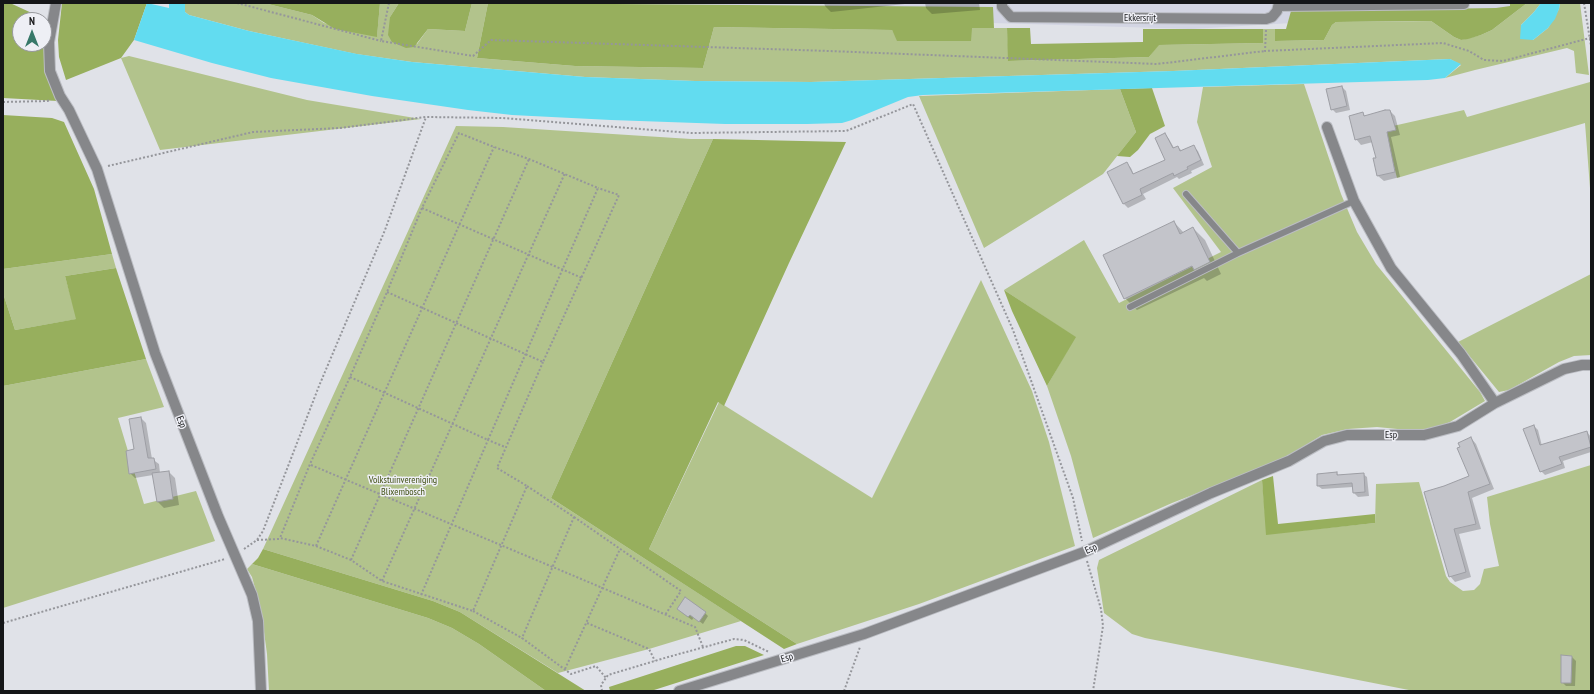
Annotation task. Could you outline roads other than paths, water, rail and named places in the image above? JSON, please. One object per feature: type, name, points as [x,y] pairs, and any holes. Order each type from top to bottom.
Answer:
[{"type":"street","name":"Esp","points":[[56,3],[49,42],[50,71],[60,96],[69,110],[97,169],[155,352],[218,516],[252,595],[258,621],[262,691]]},
{"type":"street","name":"Ekkersrijt","points":[[1002,3],[1002,7],[1011,17],[1266,19],[1272,17],[1279,5]]},
{"type":"street","points":[[1279,5],[1464,4]]},
{"type":"street","points":[[1327,127],[1354,201],[1391,268],[1461,354],[1495,403]]},
{"type":"street","name":"Esp","points":[[679,691],[864,634],[1084,552],[1211,493],[1290,461],[1324,441],[1347,435],[1424,435],[1458,426],[1495,403],[1564,369],[1582,365],[1591,365]]},
{"type":"lane","points":[[1186,194],[1238,253]]},
{"type":"lane","points":[[1130,307],[1238,253],[1354,201]]},
{"type":"water","points":[[147,3],[169,8],[169,3],[185,3],[185,12],[189,15],[249,31],[357,54],[412,62],[585,77],[695,81],[811,82],[1173,71],[1450,59],[1461,64],[1445,78],[1428,80],[923,95],[908,97],[842,123],[725,124],[611,120],[512,115],[468,110],[372,96],[271,78],[212,63],[134,40]]},
{"type":"water","points":[[1541,3],[1560,3],[1555,19],[1548,28],[1533,40],[1520,39],[1521,25]]},
{"type":"park label","name":"Volkstuinvereniging Blixembosch","points":[[403,486]]}]
